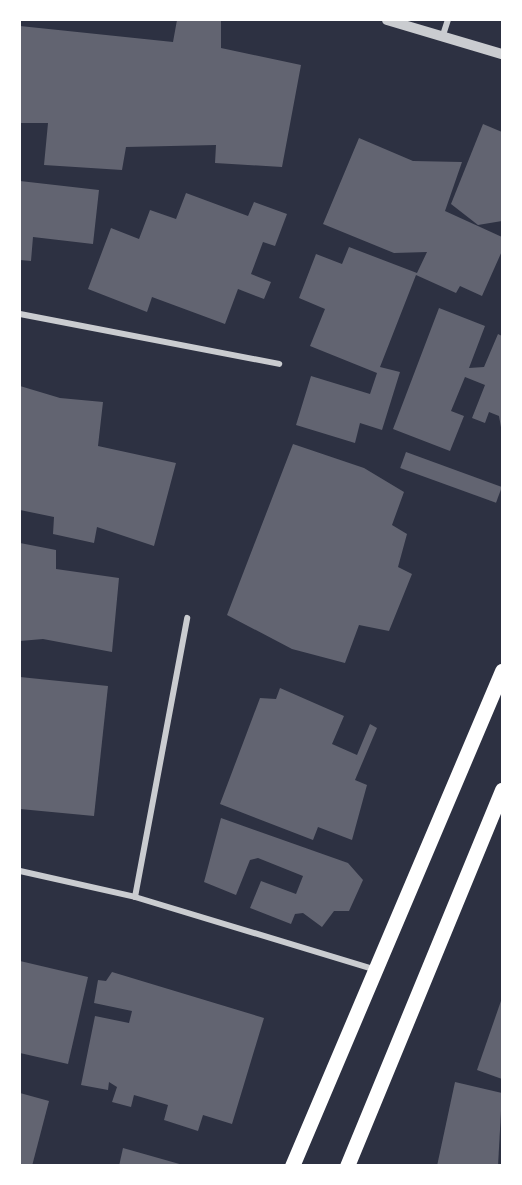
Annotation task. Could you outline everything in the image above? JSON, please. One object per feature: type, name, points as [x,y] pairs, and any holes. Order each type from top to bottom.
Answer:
[{"type":"main road","points":[[292,1166],[378,970],[502,671]]},
{"type":"main road","points":[[347,1166],[502,790]]},
{"type":"street","points":[[387,20],[502,54]]},
{"type":"street","points":[[443,35],[448,20]]},
{"type":"street","points":[[20,314],[279,364]]},
{"type":"street","points":[[135,897],[187,618]]},
{"type":"street","points":[[20,871],[135,897],[378,970]]},
{"type":"building","points":[[177,20],[221,20],[221,48],[301,65],[282,167],[215,163],[216,145],[126,147],[122,170],[44,165],[48,123],[20,123],[20,26],[173,42]]},
{"type":"building","points":[[483,124],[502,132],[502,221],[478,225],[451,204]]},
{"type":"building","points":[[359,138],[413,161],[462,162],[445,211],[502,237],[502,251],[482,296],[460,286],[456,293],[416,275],[380,367],[400,372],[382,430],[360,423],[355,443],[296,425],[311,376],[370,394],[377,373],[310,346],[325,309],[299,298],[316,254],[342,264],[349,247],[417,273],[427,252],[394,253],[323,224]]},
{"type":"building","points":[[20,181],[99,190],[93,244],[33,237],[31,261],[20,260]]},
{"type":"building","points":[[186,193],[248,216],[254,202],[287,214],[275,246],[263,242],[251,274],[271,282],[264,299],[238,289],[225,324],[152,297],[147,312],[88,289],[111,228],[139,239],[150,210],[176,219]]},
{"type":"building","points":[[439,308],[485,326],[469,368],[484,367],[498,334],[502,336],[502,433],[499,416],[489,412],[485,423],[472,418],[485,385],[465,377],[451,411],[464,416],[450,451],[393,429]]},
{"type":"building","points":[[20,386],[60,398],[103,402],[98,446],[176,463],[154,546],[97,527],[94,543],[53,534],[54,517],[20,510]]},
{"type":"building","points":[[293,444],[364,468],[404,492],[392,525],[407,534],[398,567],[412,574],[389,631],[359,625],[345,663],[292,649],[227,615]]},
{"type":"building","points":[[406,452],[502,487],[496,503],[400,468]]},
{"type":"building","points":[[20,543],[56,550],[56,569],[119,578],[112,652],[43,639],[20,641]]},
{"type":"building","points":[[20,677],[108,686],[94,816],[20,809]]},
{"type":"building","points":[[280,688],[344,716],[332,744],[357,755],[370,724],[377,728],[355,780],[367,785],[352,840],[318,827],[313,840],[220,804],[260,698],[276,699]]},
{"type":"building","points":[[221,818],[348,863],[363,880],[349,911],[334,911],[322,927],[303,913],[295,914],[291,924],[250,908],[261,881],[296,894],[303,876],[258,858],[250,860],[236,895],[204,882]]},
{"type":"building","points":[[20,961],[88,977],[68,1064],[20,1053]]},
{"type":"building","points":[[112,972],[264,1018],[232,1124],[203,1115],[198,1131],[164,1120],[168,1105],[134,1095],[131,1107],[112,1102],[117,1087],[109,1082],[108,1090],[81,1085],[95,1016],[129,1023],[132,1011],[94,1003],[98,980],[106,981]]},
{"type":"building","points":[[502,998],[502,1079],[477,1070]]},
{"type":"building","points":[[455,1082],[502,1093],[498,1166],[437,1166]]},
{"type":"building","points":[[20,1093],[49,1101],[32,1166],[20,1166]]},
{"type":"building","points":[[123,1148],[183,1165],[183,1166],[119,1166]]}]
